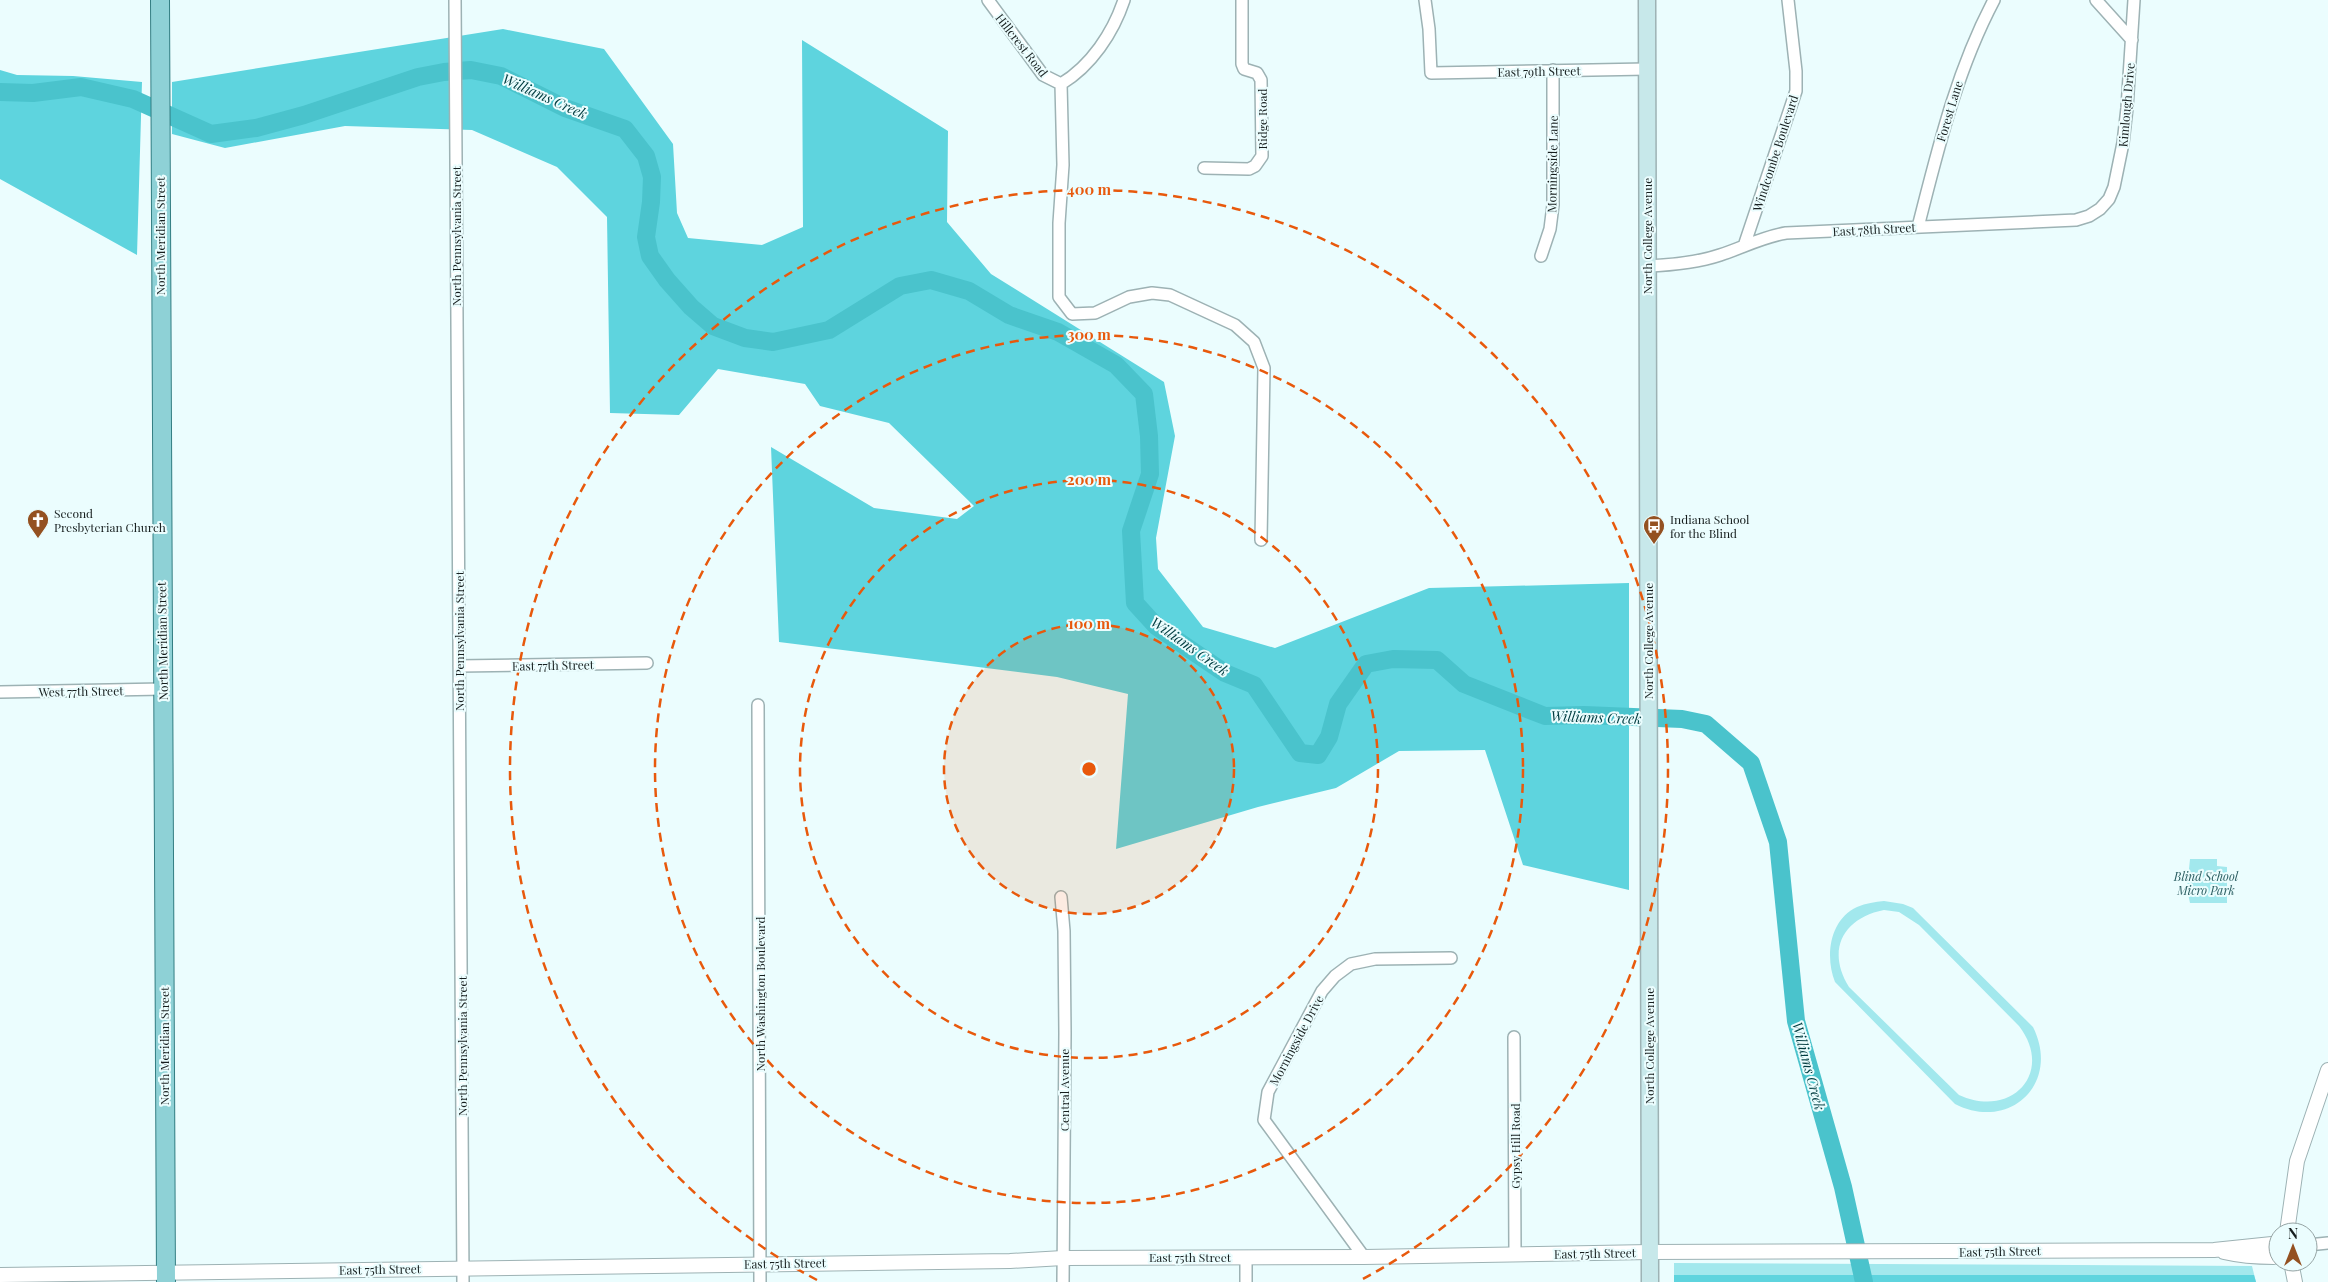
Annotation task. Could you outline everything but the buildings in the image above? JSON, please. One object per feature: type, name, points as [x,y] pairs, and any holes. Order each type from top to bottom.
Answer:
[{"type":"main road","name":"North Meridian Street","points":[[160,0],[159,134],[166,1277]]},
{"type":"main road","name":"North College Avenue","points":[[1647,0],[1650,1282]]},
{"type":"street","name":"North Pennsylvania Street","points":[[455,0],[463,1275]]},
{"type":"street","name":"Hillcrest Road","points":[[988,0],[1043,75],[1061,84]]},
{"type":"street","points":[[1124,0],[1112,28],[1098,49],[1081,69],[1061,84],[1063,165],[1059,223],[1059,297],[1072,314],[1095,312],[1129,297],[1152,293],[1170,295],[1235,325],[1254,342],[1264,368],[1261,540]]},
{"type":"street","name":"Ridge Road","points":[[1204,168],[1249,169],[1255,166],[1262,156],[1261,80],[1257,73],[1244,69],[1242,64],[1242,0]]},
{"type":"street","name":"East 79th Street","points":[[1424,0],[1431,73],[1647,69]]},
{"type":"street","name":"Windcombe Boulevard","points":[[1744,246],[1796,91],[1796,71],[1788,0]]},
{"type":"street","name":"Forest Lane","points":[[1918,227],[1956,86],[1994,0]]},
{"type":"street","points":[[2096,0],[2132,40]]},
{"type":"street","name":"Kimlough Drive","points":[[2103,206],[2114,187],[2123,143],[2134,0]]},
{"type":"street","name":"Morningside Lane","points":[[1541,256],[1550,229],[1553,205],[1553,70]]},
{"type":"street","name":"East 78th Street","points":[[1647,266],[1700,260],[1760,239],[1786,233],[2076,220],[2089,216],[2103,206]]},
{"type":"street","name":"East 77th Street","points":[[459,666],[647,663]]},
{"type":"street","name":"West 77th Street","points":[[0,692],[163,689]]},
{"type":"street","name":"North Washington Boulevard","points":[[758,705],[760,1282]]},
{"type":"street","name":"Central Avenue","points":[[1061,897],[1064,931],[1065,1033],[1063,1282]]},
{"type":"street","name":"Morningside Drive","points":[[1364,1257],[1264,1120],[1268,1092],[1322,991],[1338,973],[1352,964],[1375,959],[1451,958]]},
{"type":"street","name":"Gypsy Hill Road","points":[[1514,1037],[1515,1254]]},
{"type":"street","points":[[2288,1222],[2296,1167],[2328,1070]]},
{"type":"street","name":"East 75th Street","points":[[0,1275],[166,1277],[463,1275],[761,1263],[1650,1252],[2214,1250],[2268,1244]]},
{"type":"street","name":"East 75th Street","points":[[2214,1250],[2239,1256],[2268,1257]]},
{"type":"street","points":[[1246,1257],[1246,1282]]},
{"type":"green space","name":"Blind School Micro Park","points":[[2190,859],[2217,859],[2217,866],[2227,867],[2227,903],[2190,903],[2187,889]]},
{"type":"green space","points":[[1884,901],[1903,904],[1913,908],[2033,1027],[2040,1048],[2040,1067],[2035,1083],[2025,1097],[2011,1107],[1994,1112],[1975,1111],[1955,1104],[1835,982],[1830,962],[1830,951],[1835,930],[1840,921],[1857,907]],"holes":[[[1884,910],[1899,912],[1919,925],[2019,1026],[2029,1043],[2032,1060],[2030,1075],[2022,1087],[2010,1096],[1995,1101],[1978,1101],[1959,1095],[1849,987],[1842,973],[1839,960],[1839,948],[1842,938],[1858,920],[1870,914]]]},
{"type":"green space","points":[[1674,1263],[2252,1266],[2256,1282],[1674,1282]]},
{"type":"shaded area","points":[[503,29],[604,49],[673,144],[677,213],[688,238],[762,245],[803,227],[802,40],[948,131],[947,222],[991,274],[1164,382],[1175,436],[1156,538],[1158,569],[1203,627],[1275,648],[1429,588],[1629,583],[1629,890],[1523,865],[1485,750],[1399,751],[1336,788],[1258,807],[1116,849],[1128,694],[1057,677],[779,642],[771,447],[874,508],[957,519],[974,506],[889,423],[820,406],[805,384],[718,369],[679,415],[610,413],[607,217],[557,167],[472,130],[345,126],[225,148],[172,134],[172,82]]},
{"type":"shaded area","points":[[0,70],[17,75],[73,76],[142,82],[137,255],[0,179]]},
{"type":"shaded area","points":[[1674,1275],[2254,1275],[2256,1282],[1674,1282]]},
{"type":"waterway","name":"Williams Creek","points":[[0,92],[33,93],[81,87],[133,99],[211,134],[256,128],[304,115],[418,77],[444,72],[471,70],[501,76],[565,108],[625,129],[646,156],[652,177],[646,237],[650,256],[667,280],[691,307],[713,326],[745,338],[773,342],[829,330],[900,286],[931,280],[969,291],[1009,315],[1058,332],[1116,365],[1144,394],[1149,436],[1150,474],[1131,531],[1135,603],[1156,626],[1225,673],[1254,685],[1300,753],[1318,755],[1329,737],[1338,704],[1366,664],[1393,659],[1437,660],[1464,684],[1545,716],[1584,715],[1682,719],[1706,724],[1751,763],[1778,842],[1796,1021],[1843,1187],[1864,1282]]},
{"type":"place","name":"Second Presbyterian Church","points":[[38,539]]},
{"type":"place","name":"Indiana School for the Blind","points":[[1654,545]]}]
